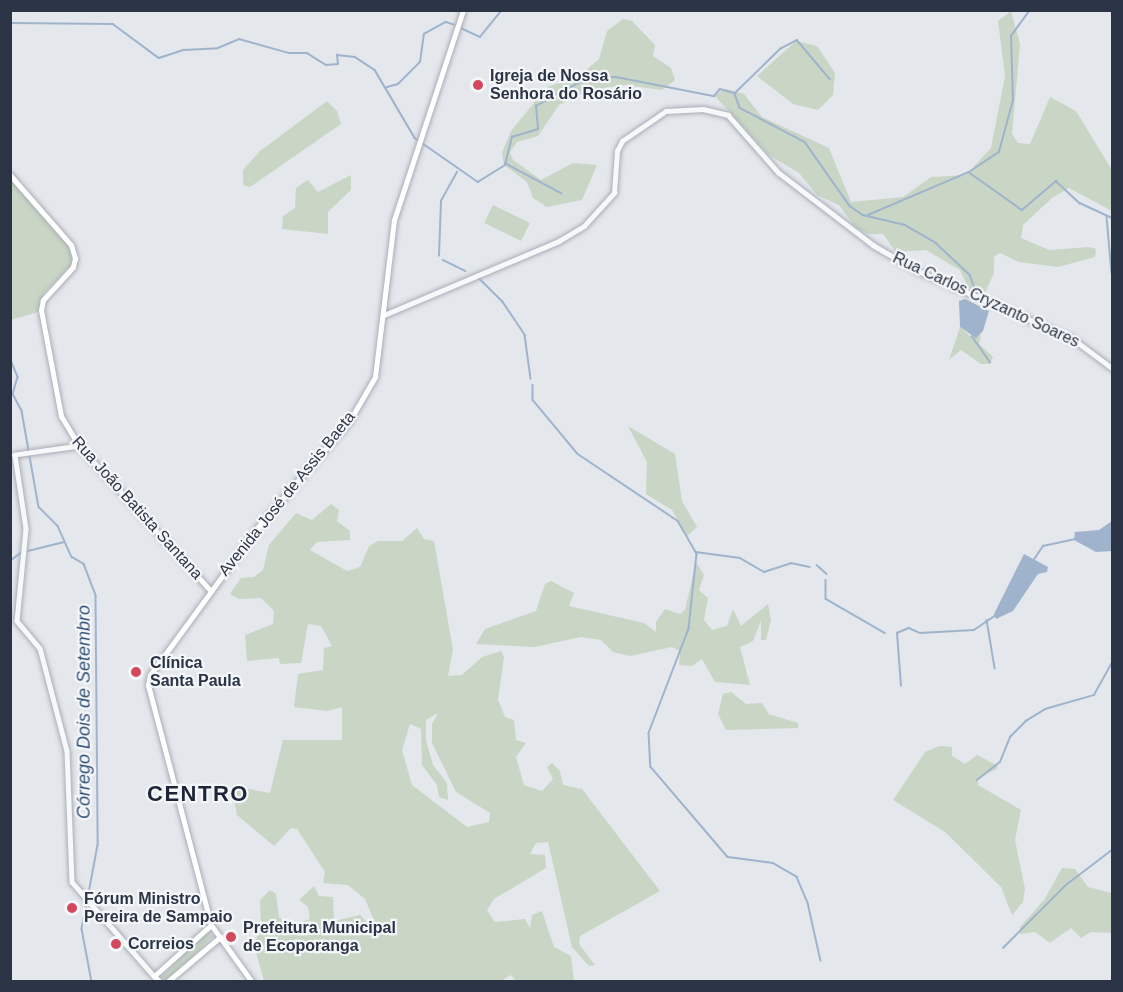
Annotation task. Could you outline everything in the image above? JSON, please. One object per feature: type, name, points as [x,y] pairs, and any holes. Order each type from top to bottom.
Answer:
[{"type":"main road","name":"Avenida José de Assis Baeta","points":[[211,925],[148,685],[154,667],[210,591],[350,420],[375,377],[394,220],[463,10]]},
{"type":"main road","name":"Rua João Batista Santana","points":[[10,175],[71,245],[75,258],[41,310],[61,416],[79,446],[210,591]]},
{"type":"main road","points":[[160,981],[154,976],[211,925],[252,981]]},
{"type":"main road","points":[[167,981],[220,937]]},
{"type":"street","name":"Rua Carlos Cryzanto Soares","points":[[384,315],[559,241],[584,226],[614,193],[617,150],[622,141],[666,111],[703,109],[728,115],[778,172],[873,245],[916,270],[1072,338],[1113,368]]},
{"type":"street","points":[[79,446],[30,451],[15,455],[26,529],[17,621],[40,648],[68,751],[72,882],[154,976]]},
{"type":"green space","points":[[1011,11],[1020,44],[1012,134],[1018,143],[1030,144],[1050,97],[1076,111],[1112,170],[1112,211],[1069,188],[1052,198],[1023,225],[1021,238],[1049,250],[1089,247],[1096,249],[1095,257],[1058,267],[1019,262],[1000,253],[994,257],[994,273],[985,293],[968,288],[960,270],[926,250],[896,252],[883,234],[867,234],[855,227],[839,205],[817,195],[799,173],[769,155],[714,95],[726,89],[744,94],[762,117],[829,148],[851,202],[903,197],[931,177],[966,175],[991,148],[1005,76],[998,21]]},
{"type":"green space","points":[[623,19],[632,21],[655,45],[653,56],[671,68],[675,80],[662,90],[625,85],[589,90],[559,105],[538,136],[517,142],[510,152],[513,160],[541,180],[573,163],[597,165],[582,200],[547,207],[533,198],[527,182],[504,165],[502,153],[511,131],[547,87],[578,77],[599,59],[607,31]]},
{"type":"green space","points":[[796,41],[817,46],[835,73],[833,95],[818,110],[793,104],[757,76]]},
{"type":"green space","points":[[327,101],[337,111],[341,124],[250,187],[243,185],[243,170],[260,151]]},
{"type":"green space","points":[[351,175],[351,190],[328,212],[328,234],[282,229],[283,216],[295,208],[296,188],[308,180],[318,192]]},
{"type":"green space","points":[[10,179],[72,248],[73,263],[44,293],[38,312],[11,320]]},
{"type":"green space","points":[[493,205],[530,223],[521,241],[484,223]]},
{"type":"green space","points":[[960,327],[970,336],[981,335],[979,344],[993,357],[990,364],[981,364],[961,350],[949,360]]},
{"type":"green space","points":[[628,426],[675,454],[682,501],[697,527],[687,536],[672,510],[646,494],[647,462]]},
{"type":"green space","points":[[331,504],[339,510],[337,521],[350,531],[350,540],[317,542],[310,550],[347,571],[360,567],[369,546],[378,541],[402,541],[417,528],[424,539],[434,541],[453,650],[448,676],[462,675],[482,657],[501,651],[504,657],[498,700],[505,717],[514,720],[516,740],[526,743],[516,757],[524,785],[542,791],[553,779],[547,767],[552,763],[560,771],[563,785],[582,789],[660,891],[580,936],[579,944],[595,965],[589,966],[572,947],[548,842],[536,843],[530,854],[545,855],[546,868],[494,899],[487,910],[495,922],[525,919],[530,928],[532,915],[542,911],[554,947],[571,956],[574,981],[516,981],[511,975],[499,982],[264,981],[254,945],[261,926],[260,900],[270,890],[276,894],[279,917],[289,926],[310,919],[308,907],[299,900],[314,886],[319,896],[333,897],[334,921],[360,915],[371,927],[376,925],[365,899],[348,885],[323,883],[325,872],[297,829],[291,828],[274,846],[237,815],[235,805],[234,786],[270,793],[283,740],[342,740],[342,707],[327,711],[294,707],[298,674],[323,670],[324,648],[332,646],[321,626],[308,624],[301,663],[280,664],[279,658],[247,661],[245,635],[273,624],[274,611],[261,598],[239,599],[230,594],[241,578],[254,577],[263,570],[269,545],[296,513],[312,520]],"holes":[[[438,713],[432,724],[432,743],[456,792],[490,813],[489,822],[467,827],[412,785],[402,750],[410,724],[421,729],[422,765],[437,785],[439,797],[448,800],[447,783],[433,765],[426,740],[426,720]]]},
{"type":"green space","points":[[696,562],[704,575],[699,590],[708,598],[704,620],[712,630],[727,626],[733,609],[741,626],[768,604],[771,620],[766,640],[761,640],[761,621],[753,641],[740,647],[750,685],[715,682],[702,659],[692,666],[679,665],[680,651],[672,647],[630,656],[613,652],[601,640],[581,637],[535,647],[476,644],[485,629],[536,611],[545,584],[551,581],[574,593],[569,606],[644,623],[656,632],[656,622],[665,609],[680,614],[685,610]]},
{"type":"green space","points":[[731,692],[746,704],[762,703],[769,714],[798,723],[798,728],[726,730],[718,714],[723,694]]},
{"type":"green space","points":[[940,746],[952,747],[952,756],[965,764],[977,755],[996,765],[998,768],[978,779],[978,785],[1021,810],[1015,840],[1025,889],[1023,902],[1012,915],[1001,887],[945,832],[893,800],[925,752]]},
{"type":"green space","points":[[1062,868],[1075,869],[1088,887],[1112,893],[1112,933],[1091,932],[1081,938],[1071,928],[1050,943],[1035,932],[1020,934],[1020,927],[1044,900]]},
{"type":"green space","points":[[207,931],[213,937],[167,982],[162,976]]},
{"type":"water","points":[[965,299],[989,311],[983,331],[976,338],[960,327],[959,301]]},
{"type":"water","points":[[1112,521],[1112,551],[1096,552],[1074,540],[1075,532],[1099,530]]},
{"type":"water","points":[[1024,554],[1048,567],[1047,572],[1038,574],[1013,611],[996,619],[994,614]]},
{"type":"waterway","points":[[461,28],[480,37],[502,10]]},
{"type":"waterway","points":[[868,215],[969,172],[999,152],[1013,100],[1011,36],[1030,10]]},
{"type":"waterway","points":[[387,87],[398,84],[420,62],[424,34],[446,22],[455,25]]},
{"type":"waterway","points":[[10,23],[113,24],[159,58],[184,50],[218,48],[239,39],[289,53],[307,53],[326,65],[338,64],[337,55],[355,57],[375,70],[415,138],[478,182],[505,165],[512,137],[538,129],[536,106],[582,81],[616,77],[714,96],[720,89],[735,93]]},
{"type":"waterway","points":[[736,92],[780,49],[797,40],[830,79]]},
{"type":"waterway","points":[[735,94],[740,108],[805,142],[850,206],[863,215],[905,225],[936,243],[970,275],[977,293]]},
{"type":"waterway","points":[[505,163],[561,193]]},
{"type":"waterway","points":[[439,256],[441,201],[457,172]]},
{"type":"waterway","points":[[970,173],[1022,210],[1056,181],[1080,203],[1112,218]]},
{"type":"waterway","points":[[1107,217],[1112,273]]},
{"type":"waterway","points":[[443,260],[466,271]]},
{"type":"waterway","points":[[479,278],[503,302],[525,335],[531,379]]},
{"type":"waterway","points":[[972,336],[990,362]]},
{"type":"waterway","name":"Córrego Dois de Setembro","points":[[10,358],[18,377],[13,394],[22,411],[39,507],[58,526],[72,557],[84,564],[96,596],[98,845],[88,899]]},
{"type":"waterway","points":[[533,385],[533,400],[578,454],[678,521],[697,554],[689,629],[649,733],[651,767],[728,857],[773,863],[797,877],[808,903],[821,961]]},
{"type":"waterway","points":[[1033,561],[1043,546],[1076,539]]},
{"type":"waterway","points":[[28,551],[63,542]]},
{"type":"waterway","points":[[10,561],[22,552]]},
{"type":"waterway","points":[[696,552],[740,558],[764,572],[791,563],[810,567]]},
{"type":"waterway","points":[[817,565],[827,574]]},
{"type":"waterway","points":[[826,580],[826,599],[885,633]]},
{"type":"waterway","points":[[901,686],[897,633],[909,628],[920,633],[974,630],[995,616]]},
{"type":"waterway","points":[[987,620],[995,668]]},
{"type":"waterway","points":[[977,780],[1000,762],[1010,737],[1026,721],[1045,709],[1094,695],[1112,662]]},
{"type":"waterway","points":[[1003,948],[1066,885],[1112,850]]},
{"type":"waterway","name":"Córrego Dois de Setembro","points":[[87,903],[82,929],[92,982]]},
{"type":"place","name":"Igreja de Nossa Senhora do Rosário","points":[[478,85]]},
{"type":"place","name":"Clínica Santa Paula","points":[[136,672]]},
{"type":"place","name":"Fórum Ministro Pereira de Sampaio","points":[[72,908]]},
{"type":"place","name":"Prefeitura Municipal de Ecoporanga","points":[[231,937]]},
{"type":"place","name":"Correios","points":[[116,944]]},
{"type":"district","name":"CENTRO","points":[[198,794]]}]
